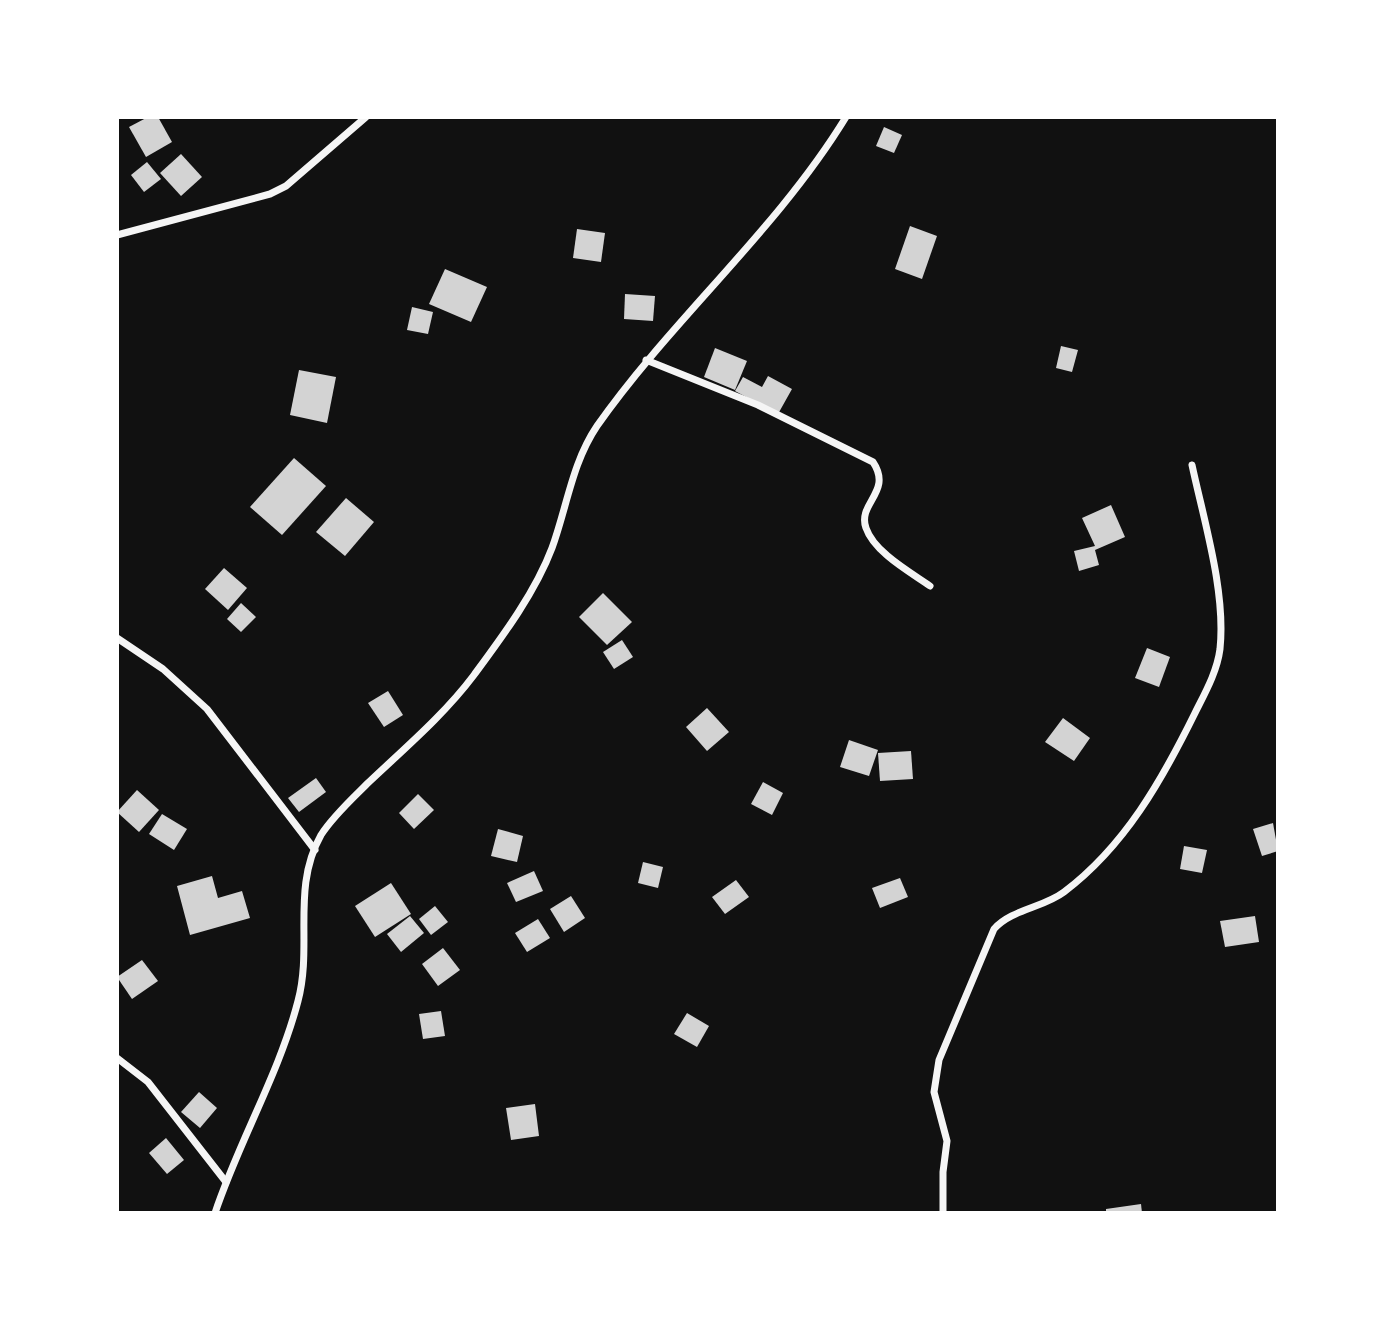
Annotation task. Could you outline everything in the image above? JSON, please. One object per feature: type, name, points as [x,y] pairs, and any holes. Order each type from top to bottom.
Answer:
[{"type":"street","points":[[117,235],[286,186],[366,117]]},
{"type":"street","points":[[215,1213],[287,1037],[299,997],[304,953],[301,907],[307,870],[322,834],[356,796],[443,712],[485,659],[531,589],[551,549],[577,463],[595,429],[646,360],[783,203],[846,117]]},
{"type":"street","points":[[646,360],[758,405],[873,462],[879,471],[880,482],[866,513],[864,525],[877,543],[930,586]]},
{"type":"street","points":[[943,1213],[943,1172],[947,1141],[935,1102],[934,1082],[939,1060],[994,929],[1002,920],[1063,893],[1133,821],[1174,754],[1215,672],[1220,650],[1220,621],[1211,556],[1192,465]]},
{"type":"street","points":[[117,638],[163,670],[207,709],[315,850]]},
{"type":"street","points":[[117,1058],[148,1082],[226,1182]]},
{"type":"building","points":[[148,117],[158,117],[172,142],[146,157],[129,127]]},
{"type":"building","points":[[884,127],[902,135],[894,153],[876,146]]},
{"type":"building","points":[[181,154],[202,177],[181,196],[160,173]]},
{"type":"building","points":[[147,162],[161,179],[144,192],[131,175]]},
{"type":"building","points":[[910,226],[937,236],[922,279],[895,269]]},
{"type":"building","points":[[577,229],[605,233],[601,262],[573,258]]},
{"type":"building","points":[[445,269],[487,287],[471,322],[429,304]]},
{"type":"building","points":[[625,294],[655,296],[653,321],[624,319]]},
{"type":"building","points":[[412,307],[433,312],[428,334],[407,330]]},
{"type":"building","points":[[1061,346],[1078,350],[1072,372],[1056,368]]},
{"type":"building","points":[[715,348],[747,361],[735,390],[704,377]]},
{"type":"building","points":[[299,370],[336,377],[327,423],[290,415]]},
{"type":"building","points":[[768,376],[792,389],[778,414],[735,391],[743,377],[762,387]]},
{"type":"building","points":[[294,458],[326,486],[282,535],[250,507]]},
{"type":"building","points":[[346,498],[374,522],[345,556],[316,532]]},
{"type":"building","points":[[1111,505],[1125,537],[1095,550],[1099,565],[1079,571],[1074,551],[1095,546],[1082,518]]},
{"type":"building","points":[[224,568],[247,588],[228,610],[205,589]]},
{"type":"building","points":[[603,593],[632,622],[607,645],[579,617]]},
{"type":"building","points":[[241,603],[256,617],[241,632],[227,619]]},
{"type":"building","points":[[622,640],[633,657],[614,669],[603,652]]},
{"type":"building","points":[[1147,648],[1170,657],[1159,687],[1135,678]]},
{"type":"building","points":[[388,691],[403,715],[384,727],[368,703]]},
{"type":"building","points":[[707,708],[729,732],[707,751],[686,727]]},
{"type":"building","points":[[1063,718],[1090,738],[1074,761],[1045,742]]},
{"type":"building","points":[[849,740],[878,750],[869,776],[840,767]]},
{"type":"building","points":[[911,751],[913,779],[880,781],[878,753]]},
{"type":"building","points":[[316,778],[326,792],[299,812],[288,798]]},
{"type":"building","points":[[763,782],[783,793],[772,815],[751,804]]},
{"type":"building","points":[[137,790],[159,810],[139,832],[117,812]]},
{"type":"building","points":[[418,794],[434,810],[414,829],[399,813]]},
{"type":"building","points":[[162,814],[187,829],[174,850],[149,834]]},
{"type":"building","points":[[1273,823],[1278,851],[1262,856],[1253,829]]},
{"type":"building","points":[[498,829],[523,836],[517,862],[491,856]]},
{"type":"building","points":[[1184,846],[1207,850],[1202,873],[1180,869]]},
{"type":"building","points":[[643,862],[663,867],[658,888],[638,883]]},
{"type":"building","points":[[534,871],[543,891],[516,902],[507,883]]},
{"type":"building","points":[[212,876],[218,898],[242,891],[250,918],[190,935],[177,886]]},
{"type":"building","points":[[900,878],[908,897],[880,908],[872,888]]},
{"type":"building","points":[[736,880],[749,897],[725,914],[712,897]]},
{"type":"building","points":[[391,883],[411,914],[375,937],[355,906]]},
{"type":"building","points":[[571,896],[585,918],[564,932],[550,909]]},
{"type":"building","points":[[435,906],[448,922],[431,935],[419,919]]},
{"type":"building","points":[[410,916],[424,933],[401,952],[387,934]]},
{"type":"building","points":[[1255,916],[1259,942],[1225,947],[1220,921]]},
{"type":"building","points":[[538,919],[550,938],[527,952],[515,933]]},
{"type":"building","points":[[443,948],[460,970],[438,986],[422,964]]},
{"type":"building","points":[[142,960],[158,981],[132,999],[117,977]]},
{"type":"building","points":[[441,1011],[445,1036],[423,1039],[419,1014]]},
{"type":"building","points":[[687,1013],[709,1026],[697,1047],[674,1034]]},
{"type":"building","points":[[199,1092],[217,1108],[200,1128],[181,1112]]},
{"type":"building","points":[[535,1104],[539,1136],[511,1140],[506,1108]]},
{"type":"building","points":[[166,1138],[184,1160],[167,1174],[149,1153]]},
{"type":"building","points":[[1141,1204],[1142,1213],[1106,1213],[1106,1209]]}]
